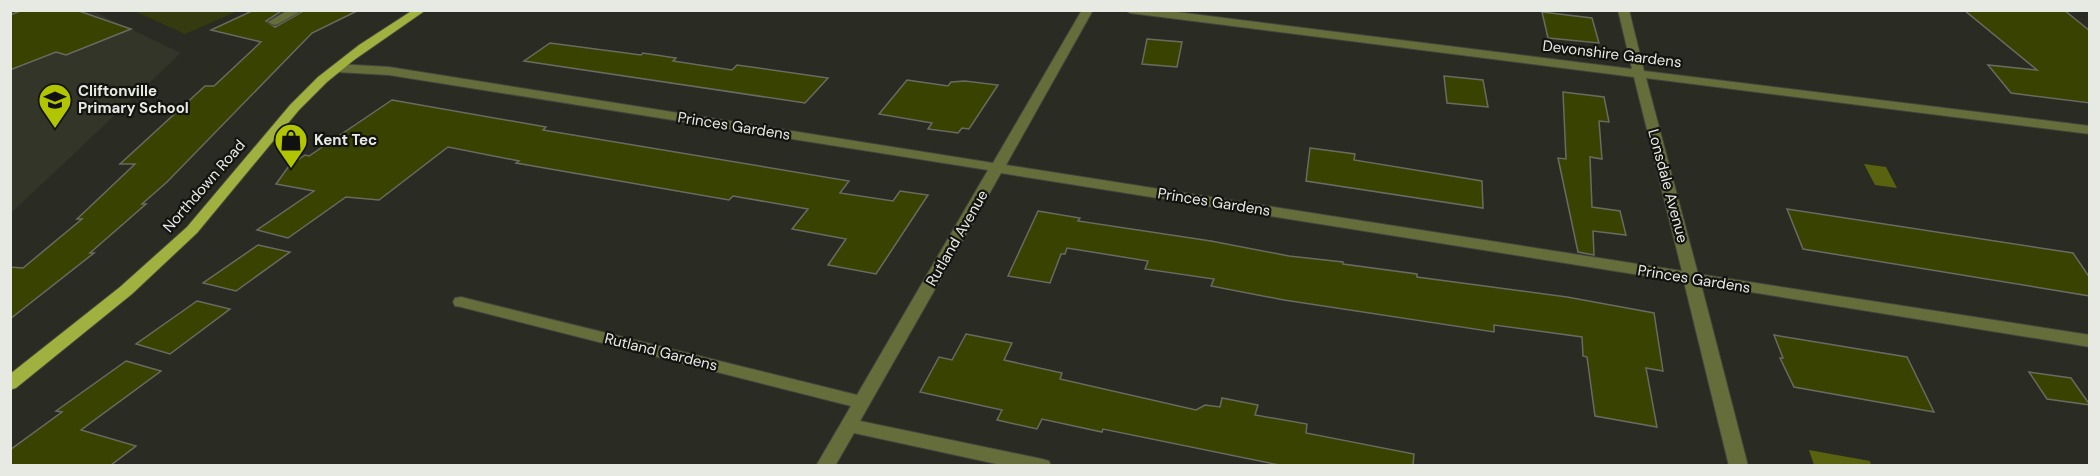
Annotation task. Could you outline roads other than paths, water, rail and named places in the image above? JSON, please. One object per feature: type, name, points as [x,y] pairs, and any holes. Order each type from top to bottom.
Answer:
[{"type":"main road","name":"Northdown Road","points":[[10,384],[82,328],[193,229],[282,120],[312,89],[421,10]]},
{"type":"street","points":[[274,22],[298,10]]},
{"type":"street","name":"Rutland Avenue","points":[[825,465],[1088,10]]},
{"type":"street","name":"Devonshire Gardens","points":[[1130,10],[2090,130]]},
{"type":"street","name":"Lonsdale Avenue","points":[[1623,10],[1739,465]]},
{"type":"street","name":"Princes Gardens","points":[[338,68],[389,71],[2090,340]]},
{"type":"street","name":"Rutland Gardens","points":[[461,302],[861,402]]},
{"type":"street","points":[[849,425],[1042,465]]},
{"type":"place","name":"Cliftonville Primary School","points":[[55,129]]},
{"type":"place","name":"Kent Tec","points":[[291,169]]}]
